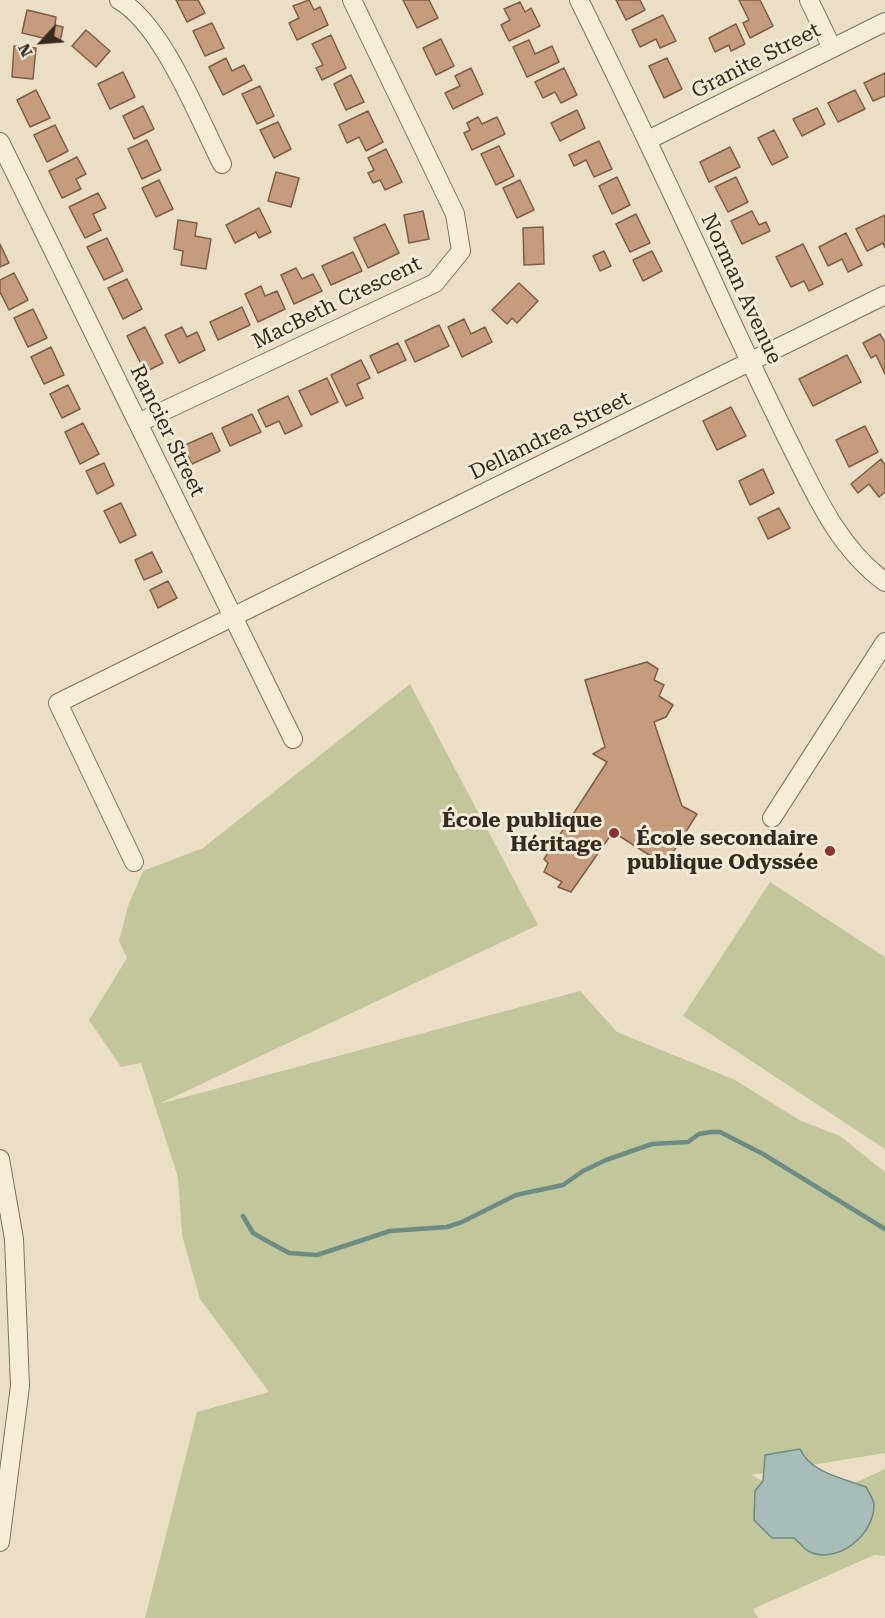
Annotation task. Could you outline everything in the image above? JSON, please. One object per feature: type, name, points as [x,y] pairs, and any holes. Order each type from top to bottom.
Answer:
[{"type":"street","points":[[119,0],[130,6],[159,41],[222,164]]},
{"type":"street","name":"MacBeth Crescent","points":[[138,423],[435,283],[461,251],[455,214],[352,0]]},
{"type":"street","name":"Norman Avenue","points":[[579,0],[648,140],[749,362],[825,513],[846,544],[870,571],[885,582]]},
{"type":"street","points":[[809,0],[832,48]]},
{"type":"street","name":"Granite Street","points":[[648,140],[885,22]]},
{"type":"street","name":"Rancier Street","points":[[0,142],[293,739]]},
{"type":"street","name":"Dellandrea Street","points":[[134,862],[58,703],[235,618],[885,295]]},
{"type":"street","points":[[772,818],[885,642]]},
{"type":"street","points":[[0,1159],[14,1239],[20,1386],[0,1542]]},
{"type":"green space","points":[[410,684],[538,925],[159,1104],[580,991],[617,1032],[735,1080],[801,1121],[840,1136],[885,1172],[885,1453],[751,1475],[789,1494],[840,1490],[885,1469],[885,1556],[874,1555],[753,1609],[758,1618],[145,1618],[197,1412],[269,1392],[200,1299],[182,1235],[178,1177],[141,1063],[121,1067],[89,1020],[127,958],[119,941],[128,906],[143,871],[203,848]]},
{"type":"green space","points":[[770,882],[885,957],[885,1149],[683,1016]]},
{"type":"water","points":[[800,1449],[805,1457],[819,1469],[866,1487],[873,1500],[873,1516],[868,1527],[852,1545],[841,1551],[819,1555],[808,1551],[794,1538],[772,1538],[754,1520],[755,1491],[763,1481],[765,1455]]},
{"type":"building","points":[[176,0],[198,0],[205,13],[187,22]]},
{"type":"building","points":[[309,0],[314,10],[320,7],[328,25],[297,40],[289,23],[299,18],[293,6]]},
{"type":"building","points":[[403,0],[429,0],[438,18],[417,28]]},
{"type":"building","points":[[616,0],[640,0],[645,10],[626,20]]},
{"type":"building","points":[[739,0],[760,0],[773,26],[750,38],[743,23],[749,20]]},
{"type":"building","points":[[520,2],[525,12],[531,8],[540,26],[509,41],[501,25],[510,20],[504,9]]},
{"type":"building","points":[[27,10],[56,17],[55,25],[63,27],[60,42],[22,33]]},
{"type":"building","points":[[663,15],[676,41],[660,48],[656,39],[640,47],[632,30]]},
{"type":"building","points":[[212,23],[224,48],[205,56],[193,31]]},
{"type":"building","points":[[736,24],[745,44],[731,51],[729,45],[715,52],[709,38]]},
{"type":"building","points":[[86,30],[110,51],[96,67],[72,46]]},
{"type":"building","points":[[331,35],[346,68],[322,80],[316,68],[323,65],[312,44]]},
{"type":"building","points":[[441,39],[454,66],[436,75],[423,48]]},
{"type":"building","points":[[529,40],[535,54],[552,46],[559,62],[527,77],[513,47]]},
{"type":"building","points":[[14,46],[36,48],[33,79],[12,77]]},
{"type":"building","points":[[226,58],[232,71],[244,65],[252,80],[223,95],[209,67]]},
{"type":"building","points":[[667,58],[682,89],[664,98],[649,66]]},
{"type":"building","points":[[471,68],[483,94],[453,109],[445,93],[460,86],[455,76]]},
{"type":"building","points":[[564,68],[577,95],[561,103],[555,92],[543,98],[535,82]]},
{"type":"building","points":[[123,72],[135,97],[110,109],[98,84]]},
{"type":"building","points":[[885,73],[885,96],[873,101],[864,83]]},
{"type":"building","points":[[351,75],[364,102],[346,110],[334,84]]},
{"type":"building","points":[[260,86],[274,116],[257,124],[242,94]]},
{"type":"building","points":[[36,90],[50,118],[30,127],[17,100]]},
{"type":"building","points":[[855,90],[865,109],[838,122],[828,103]]},
{"type":"building","points":[[143,106],[154,129],[134,139],[123,116]]},
{"type":"building","points":[[817,108],[825,124],[802,136],[793,119]]},
{"type":"building","points":[[577,110],[585,128],[560,141],[551,123]]},
{"type":"building","points":[[368,111],[383,142],[366,151],[359,137],[347,143],[339,125]]},
{"type":"building","points":[[478,117],[482,124],[497,117],[505,134],[472,150],[464,133],[470,130],[467,123]]},
{"type":"building","points":[[278,122],[291,149],[274,158],[260,130]]},
{"type":"building","points":[[55,125],[68,151],[47,162],[34,135]]},
{"type":"building","points":[[774,130],[788,157],[772,165],[758,138]]},
{"type":"building","points":[[147,140],[161,170],[142,179],[128,149]]},
{"type":"building","points":[[599,141],[612,169],[594,177],[586,160],[574,166],[569,155]]},
{"type":"building","points":[[499,146],[514,176],[496,185],[481,154]]},
{"type":"building","points":[[730,147],[740,167],[709,182],[700,162]]},
{"type":"building","points":[[386,149],[402,182],[385,190],[380,180],[373,183],[368,173],[374,170],[368,158]]},
{"type":"building","points":[[77,157],[86,174],[76,179],[81,189],[62,198],[49,171]]},
{"type":"building","points":[[276,172],[299,178],[291,207],[268,201]]},
{"type":"building","points":[[617,177],[630,205],[612,214],[599,186]]},
{"type":"building","points":[[736,177],[748,202],[728,212],[715,187]]},
{"type":"building","points":[[159,180],[173,209],[156,217],[142,188]]},
{"type":"building","points":[[520,180],[534,210],[517,218],[503,188]]},
{"type":"building","points":[[98,193],[106,208],[93,214],[101,230],[85,238],[69,207]]},
{"type":"building","points":[[259,208],[271,232],[259,238],[256,232],[235,243],[226,225]]},
{"type":"building","points":[[423,211],[429,239],[409,243],[404,215]]},
{"type":"building","points":[[752,211],[759,225],[766,222],[770,231],[742,244],[731,221]]},
{"type":"building","points":[[636,214],[650,243],[630,252],[616,224]]},
{"type":"building","points":[[885,215],[885,248],[883,243],[867,251],[856,229]]},
{"type":"building","points":[[178,220],[197,223],[195,236],[211,239],[206,269],[181,265],[183,251],[174,249]]},
{"type":"building","points":[[385,224],[399,253],[368,268],[354,238]]},
{"type":"building","points":[[543,227],[544,264],[524,265],[523,228]]},
{"type":"building","points":[[846,233],[862,265],[848,272],[842,259],[828,266],[819,247]]},
{"type":"building","points":[[107,238],[123,271],[104,280],[87,247]]},
{"type":"building","points":[[0,244],[9,263],[0,267]]},
{"type":"building","points":[[803,244],[823,284],[809,291],[804,281],[791,287],[776,257]]},
{"type":"building","points":[[604,251],[611,266],[600,271],[593,256]]},
{"type":"building","points":[[652,251],[662,271],[643,281],[633,260]]},
{"type":"building","points":[[353,252],[362,271],[331,285],[322,266]]},
{"type":"building","points":[[296,268],[302,279],[313,274],[322,291],[294,304],[281,275]]},
{"type":"building","points":[[14,273],[28,300],[9,310],[0,292],[0,280]]},
{"type":"building","points":[[127,279],[142,309],[123,319],[108,288]]},
{"type":"building","points":[[519,283],[538,301],[517,323],[512,318],[507,324],[492,310]]},
{"type":"building","points":[[261,286],[265,296],[277,291],[285,309],[258,322],[245,294]]},
{"type":"building","points":[[242,307],[250,325],[218,340],[210,322]]},
{"type":"building","points":[[33,309],[47,338],[28,347],[14,318]]},
{"type":"building","points":[[464,319],[471,334],[485,327],[492,342],[462,357],[448,327]]},
{"type":"building","points":[[439,325],[449,346],[415,362],[405,341]]},
{"type":"building","points":[[145,327],[163,363],[145,372],[127,336]]},
{"type":"building","points":[[182,327],[187,337],[197,332],[205,350],[179,363],[165,335]]},
{"type":"building","points":[[880,334],[885,342],[885,374],[876,355],[871,358],[863,343]]},
{"type":"building","points":[[398,343],[406,360],[378,373],[370,356]]},
{"type":"building","points":[[51,347],[64,375],[44,384],[31,357]]},
{"type":"building","points":[[847,355],[861,382],[813,406],[799,379]]},
{"type":"building","points":[[361,360],[370,378],[357,384],[363,398],[346,406],[331,375]]},
{"type":"building","points":[[327,378],[338,402],[311,415],[299,391]]},
{"type":"building","points":[[68,385],[80,409],[62,418],[50,394]]},
{"type":"building","points":[[288,396],[302,426],[285,434],[279,421],[266,427],[258,410]]},
{"type":"building","points":[[731,407],[746,436],[717,450],[703,421]]},
{"type":"building","points":[[252,414],[261,432],[230,446],[222,428]]},
{"type":"building","points":[[83,423],[99,454],[80,464],[65,432]]},
{"type":"building","points":[[865,426],[878,452],[849,467],[836,440]]},
{"type":"building","points":[[212,433],[220,451],[192,464],[183,446]]},
{"type":"building","points":[[881,459],[885,465],[885,492],[879,497],[869,484],[858,493],[851,484]]},
{"type":"building","points":[[104,463],[114,485],[97,494],[86,471]]},
{"type":"building","points":[[763,469],[774,493],[750,505],[739,481]]},
{"type":"building","points":[[121,503],[136,535],[120,543],[104,511]]},
{"type":"building","points":[[779,508],[790,528],[768,539],[758,518]]},
{"type":"building","points":[[152,552],[162,572],[144,580],[135,560]]},
{"type":"building","points":[[168,581],[177,598],[158,608],[150,590]]},
{"type":"building","points":[[647,662],[658,669],[654,680],[664,685],[659,696],[673,705],[666,717],[654,722],[682,806],[697,814],[665,865],[613,832],[571,892],[558,887],[562,882],[544,872],[548,863],[544,859],[607,762],[593,754],[605,747],[585,680]]},
{"type":"waterway","points":[[243,1216],[253,1233],[289,1253],[317,1255],[390,1231],[447,1227],[516,1195],[563,1185],[583,1171],[606,1160],[652,1144],[688,1142],[699,1134],[720,1132],[763,1154],[885,1229]]},
{"type":"place","name":"École publique Héritage","points":[[614,833]]},
{"type":"place","name":"École secondaire publique Odyssée","points":[[830,851]]}]
